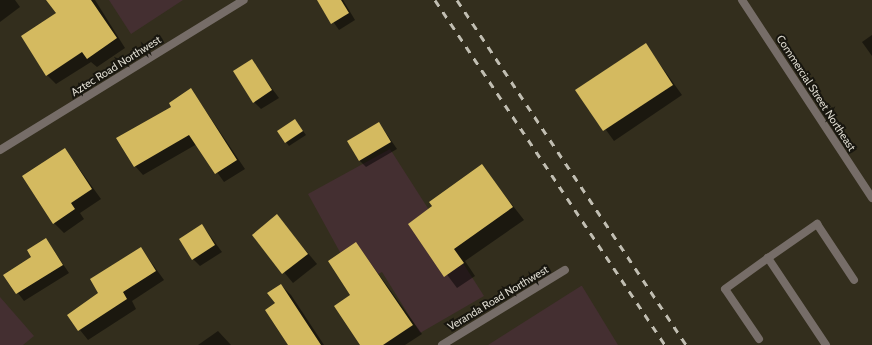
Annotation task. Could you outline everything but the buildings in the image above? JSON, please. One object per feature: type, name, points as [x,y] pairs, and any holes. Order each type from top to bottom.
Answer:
[{"type":"street","name":"Aztec Road Northwest","points":[[0,150],[244,0]]},
{"type":"street","name":"Commercial Street Northeast","points":[[742,0],[872,198]]},
{"type":"street","points":[[759,340],[725,289],[817,224],[854,280]]},
{"type":"street","points":[[768,258],[826,345]]},
{"type":"street","name":"Veranda Road Northwest","points":[[442,345],[565,270]]},
{"type":"shaded area","points":[[109,0],[183,0],[131,34]]},
{"type":"shaded area","points":[[390,149],[484,296],[420,333],[382,272],[358,285],[308,194]]},
{"type":"shaded area","points":[[581,286],[618,345],[488,345]]},
{"type":"shaded area","points":[[0,297],[34,336],[23,345],[0,345]]},
{"type":"railway","points":[[435,0],[665,345]]},
{"type":"railway","points":[[457,0],[686,345]]}]
